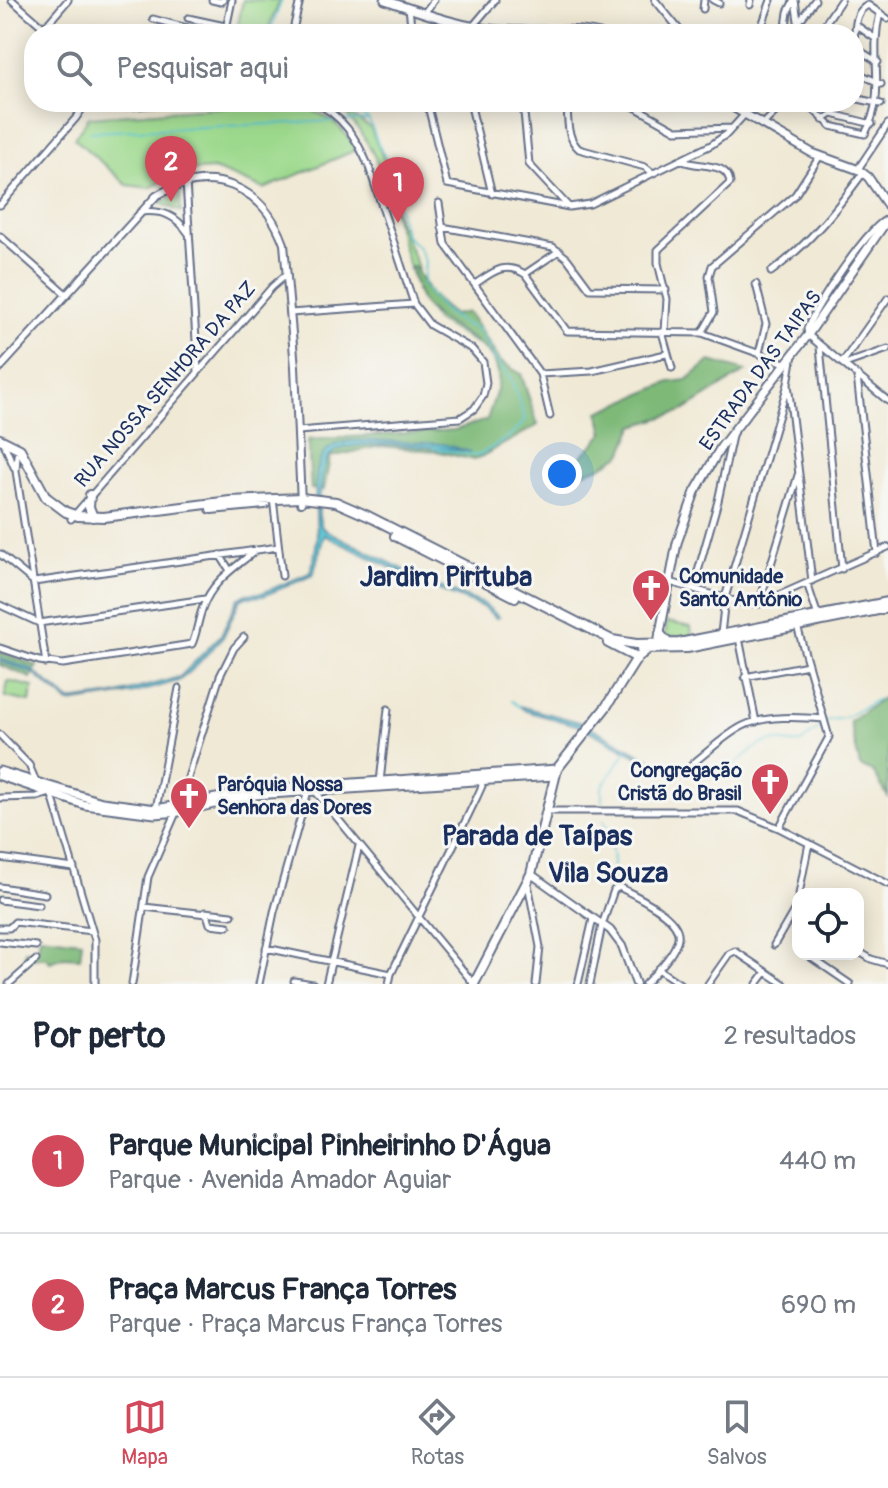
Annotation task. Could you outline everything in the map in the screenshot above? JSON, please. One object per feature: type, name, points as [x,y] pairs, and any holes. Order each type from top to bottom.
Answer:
[{"type":"main road","points":[[385,0],[466,24]]},
{"type":"main road","points":[[745,113],[821,156],[860,171],[888,206]]},
{"type":"main road","name":"ESTRADA DAS TAIPAS","points":[[657,644],[677,543],[691,501],[707,469],[808,335],[888,219]]},
{"type":"main road","points":[[2,443],[17,455],[44,502],[72,517],[97,521],[274,501]]},
{"type":"main road","points":[[2,443],[20,449],[46,497],[72,517],[274,501],[342,504],[612,640],[669,644],[739,638],[818,616],[888,602]]},
{"type":"main road","points":[[90,495],[89,507],[93,517]]},
{"type":"main road","points":[[311,501],[359,518],[637,658]]},
{"type":"main road","points":[[608,643],[647,650],[687,648],[775,624],[888,608]]},
{"type":"main road","points":[[739,638],[775,624]]},
{"type":"main road","points":[[660,634],[669,644]]},
{"type":"main road","points":[[474,984],[529,879],[556,773],[637,658],[657,644]]},
{"type":"main road","points":[[0,774],[102,802],[155,811],[177,809],[251,791],[556,773]]},
{"type":"main road","points":[[311,789],[409,782]]},
{"type":"street","points":[[47,24],[68,0]]},
{"type":"street","points":[[212,0],[223,0]]},
{"type":"street","points":[[226,24],[232,0]]},
{"type":"street","points":[[294,24],[300,0]]},
{"type":"street","points":[[425,12],[434,0]]},
{"type":"street","points":[[475,24],[495,0]]},
{"type":"street","points":[[655,0],[675,24]]},
{"type":"street","points":[[703,9],[704,0]]},
{"type":"street","points":[[762,24],[771,0]]},
{"type":"street","points":[[795,0],[800,24]]},
{"type":"street","points":[[787,24],[788,12],[795,0]]},
{"type":"street","points":[[795,24],[815,0]]},
{"type":"street","points":[[825,24],[841,0]]},
{"type":"street","points":[[815,112],[835,128],[862,135],[872,124],[881,104],[876,39],[881,0]]},
{"type":"street","points":[[15,1],[40,24]]},
{"type":"street","points":[[856,24],[859,11],[868,2],[888,19]]},
{"type":"street","points":[[409,8],[411,24]]},
{"type":"street","points":[[188,18],[217,24]]},
{"type":"street","points":[[153,19],[173,24]]},
{"type":"street","points":[[864,31],[876,39]]},
{"type":"street","points":[[864,53],[879,63]]},
{"type":"street","points":[[864,76],[881,84]]},
{"type":"street","points":[[864,100],[881,104]]},
{"type":"street","points":[[0,205],[79,112]]},
{"type":"street","points":[[298,431],[450,421],[474,409],[483,396],[486,383],[483,362],[472,349],[430,325],[414,304],[360,146],[337,116],[330,112]]},
{"type":"street","points":[[429,112],[447,184],[569,207],[590,204],[722,139],[745,113]]},
{"type":"street","points":[[472,112],[492,194]]},
{"type":"street","points":[[524,112],[529,164],[569,207]]},
{"type":"street","points":[[568,112],[569,129],[579,149],[645,167],[653,173]]},
{"type":"street","points":[[644,112],[676,130],[733,128]]},
{"type":"street","points":[[763,124],[776,112]]},
{"type":"street","points":[[823,120],[832,114],[872,124]]},
{"type":"street","points":[[771,272],[817,231],[860,171],[888,124]]},
{"type":"street","points":[[702,333],[714,312],[709,276],[712,266],[795,195],[821,156]]},
{"type":"street","points":[[672,368],[666,354],[664,332],[668,307],[658,250],[730,183],[729,174],[723,169],[681,160]]},
{"type":"street","points":[[186,182],[198,373]]},
{"type":"street","points":[[0,368],[156,196],[186,182],[225,183],[256,198],[277,225],[285,249],[298,431],[311,501]]},
{"type":"street","points":[[439,203],[450,252],[540,374],[550,416]]},
{"type":"street","points":[[140,212],[167,214],[178,220],[190,235]]},
{"type":"street","points":[[442,227],[539,244],[559,251],[590,289],[666,290]]},
{"type":"street","points":[[0,236],[67,295]]},
{"type":"street","points":[[539,244],[543,261]]},
{"type":"street","points":[[525,274],[559,251]]},
{"type":"street","points":[[475,284],[501,267],[516,269],[525,274],[567,331],[702,333],[785,363]]},
{"type":"street","name":"RUA NOSSA SENHORA DA PAZ","points":[[72,517],[272,287],[288,274]]},
{"type":"street","points":[[756,284],[766,324],[759,353]]},
{"type":"street","points":[[843,364],[888,298]]},
{"type":"street","points":[[290,313],[414,304]]},
{"type":"street","points":[[808,335],[888,401]]},
{"type":"street","points":[[820,346],[842,569]]},
{"type":"street","points":[[843,364],[888,349]]},
{"type":"street","points":[[721,638],[725,598],[788,384],[793,353]]},
{"type":"street","points":[[540,374],[592,371],[666,354]]},
{"type":"street","points":[[857,375],[877,553]]},
{"type":"street","points":[[788,384],[809,582],[818,616]]},
{"type":"street","points":[[693,589],[733,431]]},
{"type":"street","points":[[2,443],[16,471]]},
{"type":"street","points":[[17,455],[16,471],[46,663]]},
{"type":"street","points":[[759,604],[799,472]]},
{"type":"street","points":[[274,501],[282,576]]},
{"type":"street","points":[[0,556],[34,582],[278,547]]},
{"type":"street","points":[[670,582],[759,604],[888,547]]},
{"type":"street","points":[[0,648],[46,663],[102,659],[194,642],[206,599],[229,569],[256,550]]},
{"type":"street","points":[[220,555],[229,569]]},
{"type":"street","points":[[0,605],[39,623],[206,599]]},
{"type":"street","points":[[779,828],[815,759],[827,743],[828,733],[797,623]]},
{"type":"street","points":[[132,984],[148,877],[177,809],[217,684],[230,654],[244,637]]},
{"type":"street","points":[[739,638],[756,722]]},
{"type":"street","points":[[745,677],[808,665]]},
{"type":"street","points":[[155,811],[179,688]]},
{"type":"street","points":[[380,782],[388,709]]},
{"type":"street","points":[[692,764],[738,729],[756,722],[794,717],[824,720]]},
{"type":"street","points":[[0,735],[29,765],[37,786]]},
{"type":"street","points":[[389,984],[391,974],[477,797],[480,778]]},
{"type":"street","points":[[311,789],[474,984]]},
{"type":"street","points":[[259,984],[266,948],[311,789]]},
{"type":"street","points":[[0,798],[37,797],[52,790],[96,946],[95,984]]},
{"type":"street","points":[[547,811],[734,810],[779,828],[888,884]]},
{"type":"street","points":[[801,888],[809,843]]},
{"type":"street","points":[[326,984],[359,846]]},
{"type":"street","points":[[0,858],[74,868]]},
{"type":"street","points":[[529,879],[610,930],[622,946],[636,984]]},
{"type":"street","points":[[529,879],[540,947],[536,984]]},
{"type":"street","points":[[0,887],[45,894]]},
{"type":"street","points":[[590,984],[602,925],[615,888],[621,888],[671,918],[678,928],[677,942],[645,984]]},
{"type":"street","points":[[0,900],[39,905]]},
{"type":"street","points":[[144,905],[232,915]]},
{"type":"street","points":[[144,905],[207,914],[210,924],[228,926]]},
{"type":"street","points":[[774,945],[792,916]]},
{"type":"street","points":[[578,984],[593,919]]},
{"type":"street","points":[[0,928],[9,928],[17,922],[92,931]]},
{"type":"street","points":[[0,942],[36,946]]},
{"type":"street","points":[[266,948],[391,974]]},
{"type":"street","points":[[708,984],[733,951],[784,984]]},
{"type":"street","points":[[864,955],[888,964]]},
{"type":"street","points":[[9,984],[36,960]]},
{"type":"street","points":[[815,960],[850,984]]},
{"type":"street","points":[[658,969],[680,984]]},
{"type":"street","points":[[757,984],[766,972]]},
{"type":"street","points":[[294,981],[313,984]]},
{"type":"green space","points":[[243,0],[280,0],[270,24],[238,24]]},
{"type":"green space","points":[[156,112],[316,112],[337,125],[356,150],[264,189],[214,169],[181,171],[150,188],[127,185],[74,138],[89,117]]},
{"type":"green space","points":[[342,112],[371,128],[388,170],[387,182],[398,221],[417,265],[420,291],[457,318],[480,346],[436,320],[424,304],[413,279],[379,167],[367,142]]},
{"type":"green space","points":[[180,192],[181,212],[160,203]]},
{"type":"green space","points":[[411,267],[415,267],[431,294],[447,310],[454,315],[468,312],[501,362],[521,374],[538,425],[475,460],[436,451],[380,446],[330,457],[324,490],[311,489],[308,440],[454,430],[487,420],[498,385],[497,370],[491,357],[422,302]]},
{"type":"green space","points":[[710,361],[746,371],[683,411],[634,426],[622,454],[600,467],[573,476],[574,464],[604,433],[599,412],[670,382],[687,380]]},
{"type":"green space","points":[[667,622],[691,627],[692,635],[665,638]]},
{"type":"green space","points":[[0,652],[37,666],[31,678],[0,665]]},
{"type":"green space","points":[[8,681],[33,687],[30,702],[5,697]]},
{"type":"green space","points":[[888,694],[888,797],[873,772],[860,766],[850,722]]},
{"type":"green space","points":[[40,936],[82,941],[80,958],[63,957],[50,962],[47,958],[24,957],[25,951],[38,950]]},
{"type":"water","points":[[343,443],[442,444],[471,452],[375,444],[339,449],[329,456],[323,471],[319,519],[323,529],[432,584],[484,604],[499,617],[324,535],[313,575],[263,596],[240,600],[223,637],[178,681],[135,693],[69,703],[33,673],[0,661],[31,669],[70,701],[114,695],[180,677],[221,635],[238,599],[247,594],[262,593],[310,573],[317,541],[317,475],[324,453]]},
{"type":"water","points":[[519,706],[583,723],[654,762],[684,773],[661,769],[580,726],[526,711]]},
{"type":"waterway","points":[[273,24],[282,0]]},
{"type":"waterway","points":[[358,112],[369,120],[391,167],[391,181],[406,236],[420,249],[425,262],[423,285],[447,312],[460,322],[478,329],[511,379],[525,418],[511,435],[478,456],[433,448]]},
{"type":"waterway","points":[[343,121],[369,120]]},
{"type":"waterway","points":[[90,132],[337,121]]},
{"type":"waterway","points":[[676,771],[694,769],[708,777],[717,775],[759,745],[772,741],[801,743],[829,720],[845,718],[878,699]]},
{"type":"waterway","points":[[512,701],[520,707]]},
{"type":"waterway","points":[[602,805],[602,787],[627,750]]},
{"type":"waterway","points":[[601,919],[613,870],[604,820]]},
{"type":"waterway","points":[[590,971],[598,927]]},
{"type":"place","name":"Praça Marcus França Torres","points":[[171,202]]},
{"type":"place","name":"Parque Municipal Pinheirinho D'Água","points":[[398,223]]},
{"type":"place","name":"Comunidade Santo Antônio","points":[[651,622]]},
{"type":"place","name":"Congregação Cristã do Brasil","points":[[770,816]]},
{"type":"place","name":"Paróquia Nossa Senhora das Dores","points":[[189,830]]},
{"type":"district","name":"Jardim Pirituba","points":[[446,576]]},
{"type":"district","name":"Parada de Taípas","points":[[537,835]]},
{"type":"district","name":"Vila Souza","points":[[608,872]]}]
